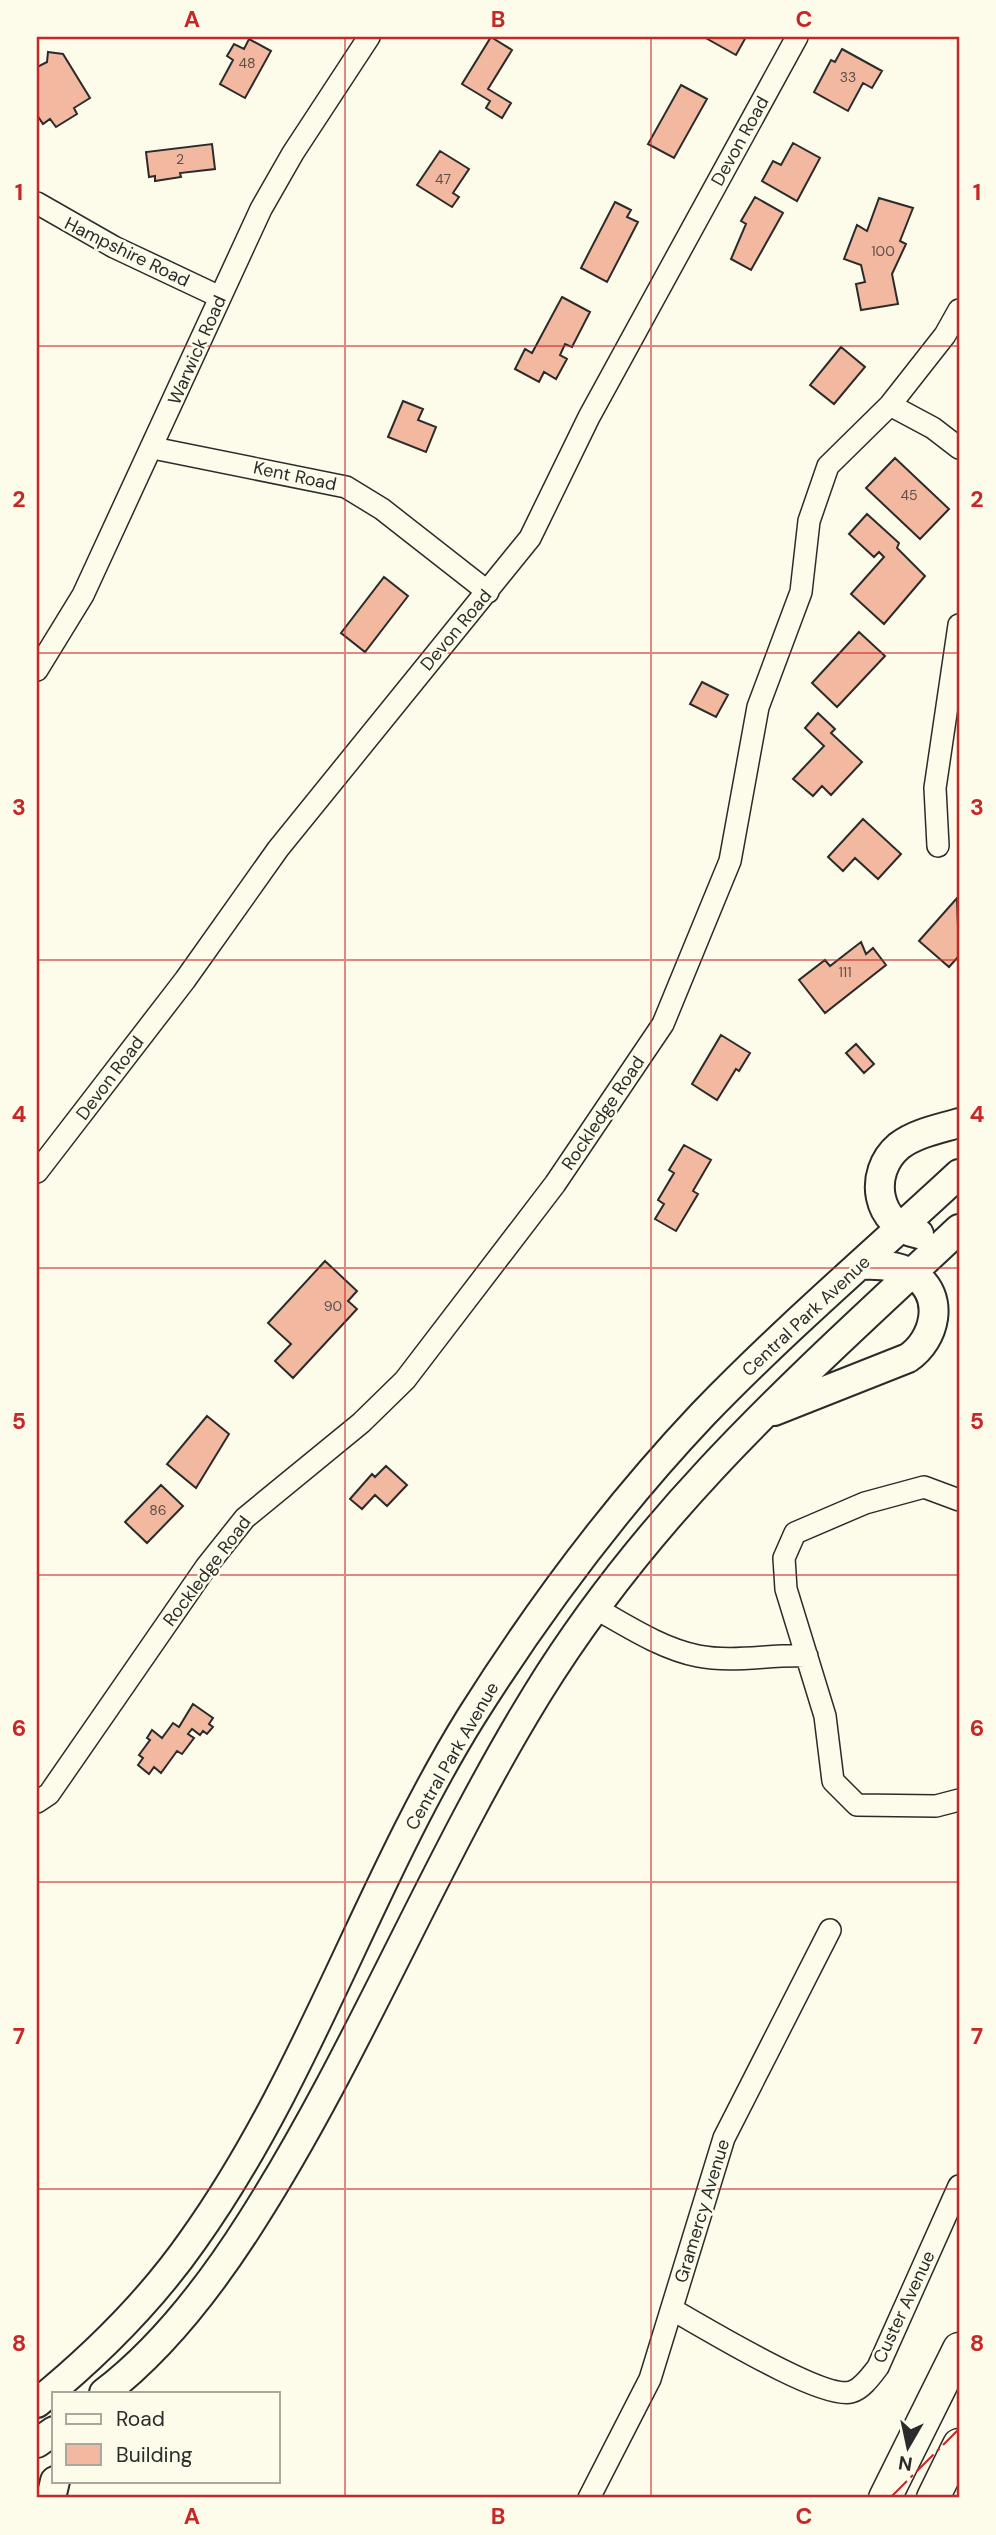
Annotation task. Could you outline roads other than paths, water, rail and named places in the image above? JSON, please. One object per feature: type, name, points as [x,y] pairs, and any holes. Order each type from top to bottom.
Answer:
[{"type":"highway","points":[[885,2498],[959,2349]]},
{"type":"highway","points":[[933,2498],[959,2445]]},
{"type":"main road","points":[[958,1230],[929,1236],[901,1227],[883,1209],[880,1180],[888,1159],[908,1140],[959,1123]]},
{"type":"main road","name":"Central Park Avenue","points":[[37,2403],[127,2321],[173,2268],[212,2212],[280,2091],[434,1781],[495,1680],[567,1575],[633,1493],[704,1413],[959,1174]]},
{"type":"main road","points":[[119,2385],[162,2339],[220,2268],[278,2181],[346,2060],[469,1812],[538,1693],[595,1608],[680,1501],[755,1420],[958,1230]]},
{"type":"main road","points":[[755,1420],[822,1390],[897,1363],[918,1352],[930,1335],[934,1315],[929,1292],[912,1273],[887,1266],[860,1265]]},
{"type":"main road","points":[[37,2443],[52,2432]]},
{"type":"street","name":"Warwick Road","points":[[37,670],[83,596],[261,209],[293,153],[369,37]]},
{"type":"street","name":"Devon Road","points":[[37,1171],[185,980],[278,849],[530,538],[589,417],[797,37]]},
{"type":"street","name":"Hampshire Road","points":[[37,203],[114,247],[220,297]]},
{"type":"street","name":"Rockledge Road","points":[[37,1802],[49,1794],[206,1567],[245,1518],[361,1423],[405,1380],[555,1184],[663,1024],[730,861],[758,707],[800,592],[809,521],[828,466],[890,405],[945,335],[959,310]]},
{"type":"street","points":[[890,405],[933,428],[959,448]]},
{"type":"street","name":"Kent Road","points":[[153,448],[346,487],[382,509],[488,592]]},
{"type":"street","points":[[938,846],[935,788],[959,625]]},
{"type":"street","points":[[959,1500],[924,1487],[865,1503],[795,1533],[784,1558],[786,1589],[825,1716],[833,1781],[857,1805],[936,1806],[959,1800]]},
{"type":"street","points":[[595,1608],[645,1637],[698,1656],[735,1659],[807,1656]]},
{"type":"street","name":"Gramercy Avenue","points":[[589,2498],[650,2379],[673,2310],[692,2234],[724,2138],[830,1930]]},
{"type":"street","name":"Custer Avenue","points":[[673,2310],[797,2377],[833,2393],[852,2392],[867,2382],[878,2367],[959,2186]]}]
